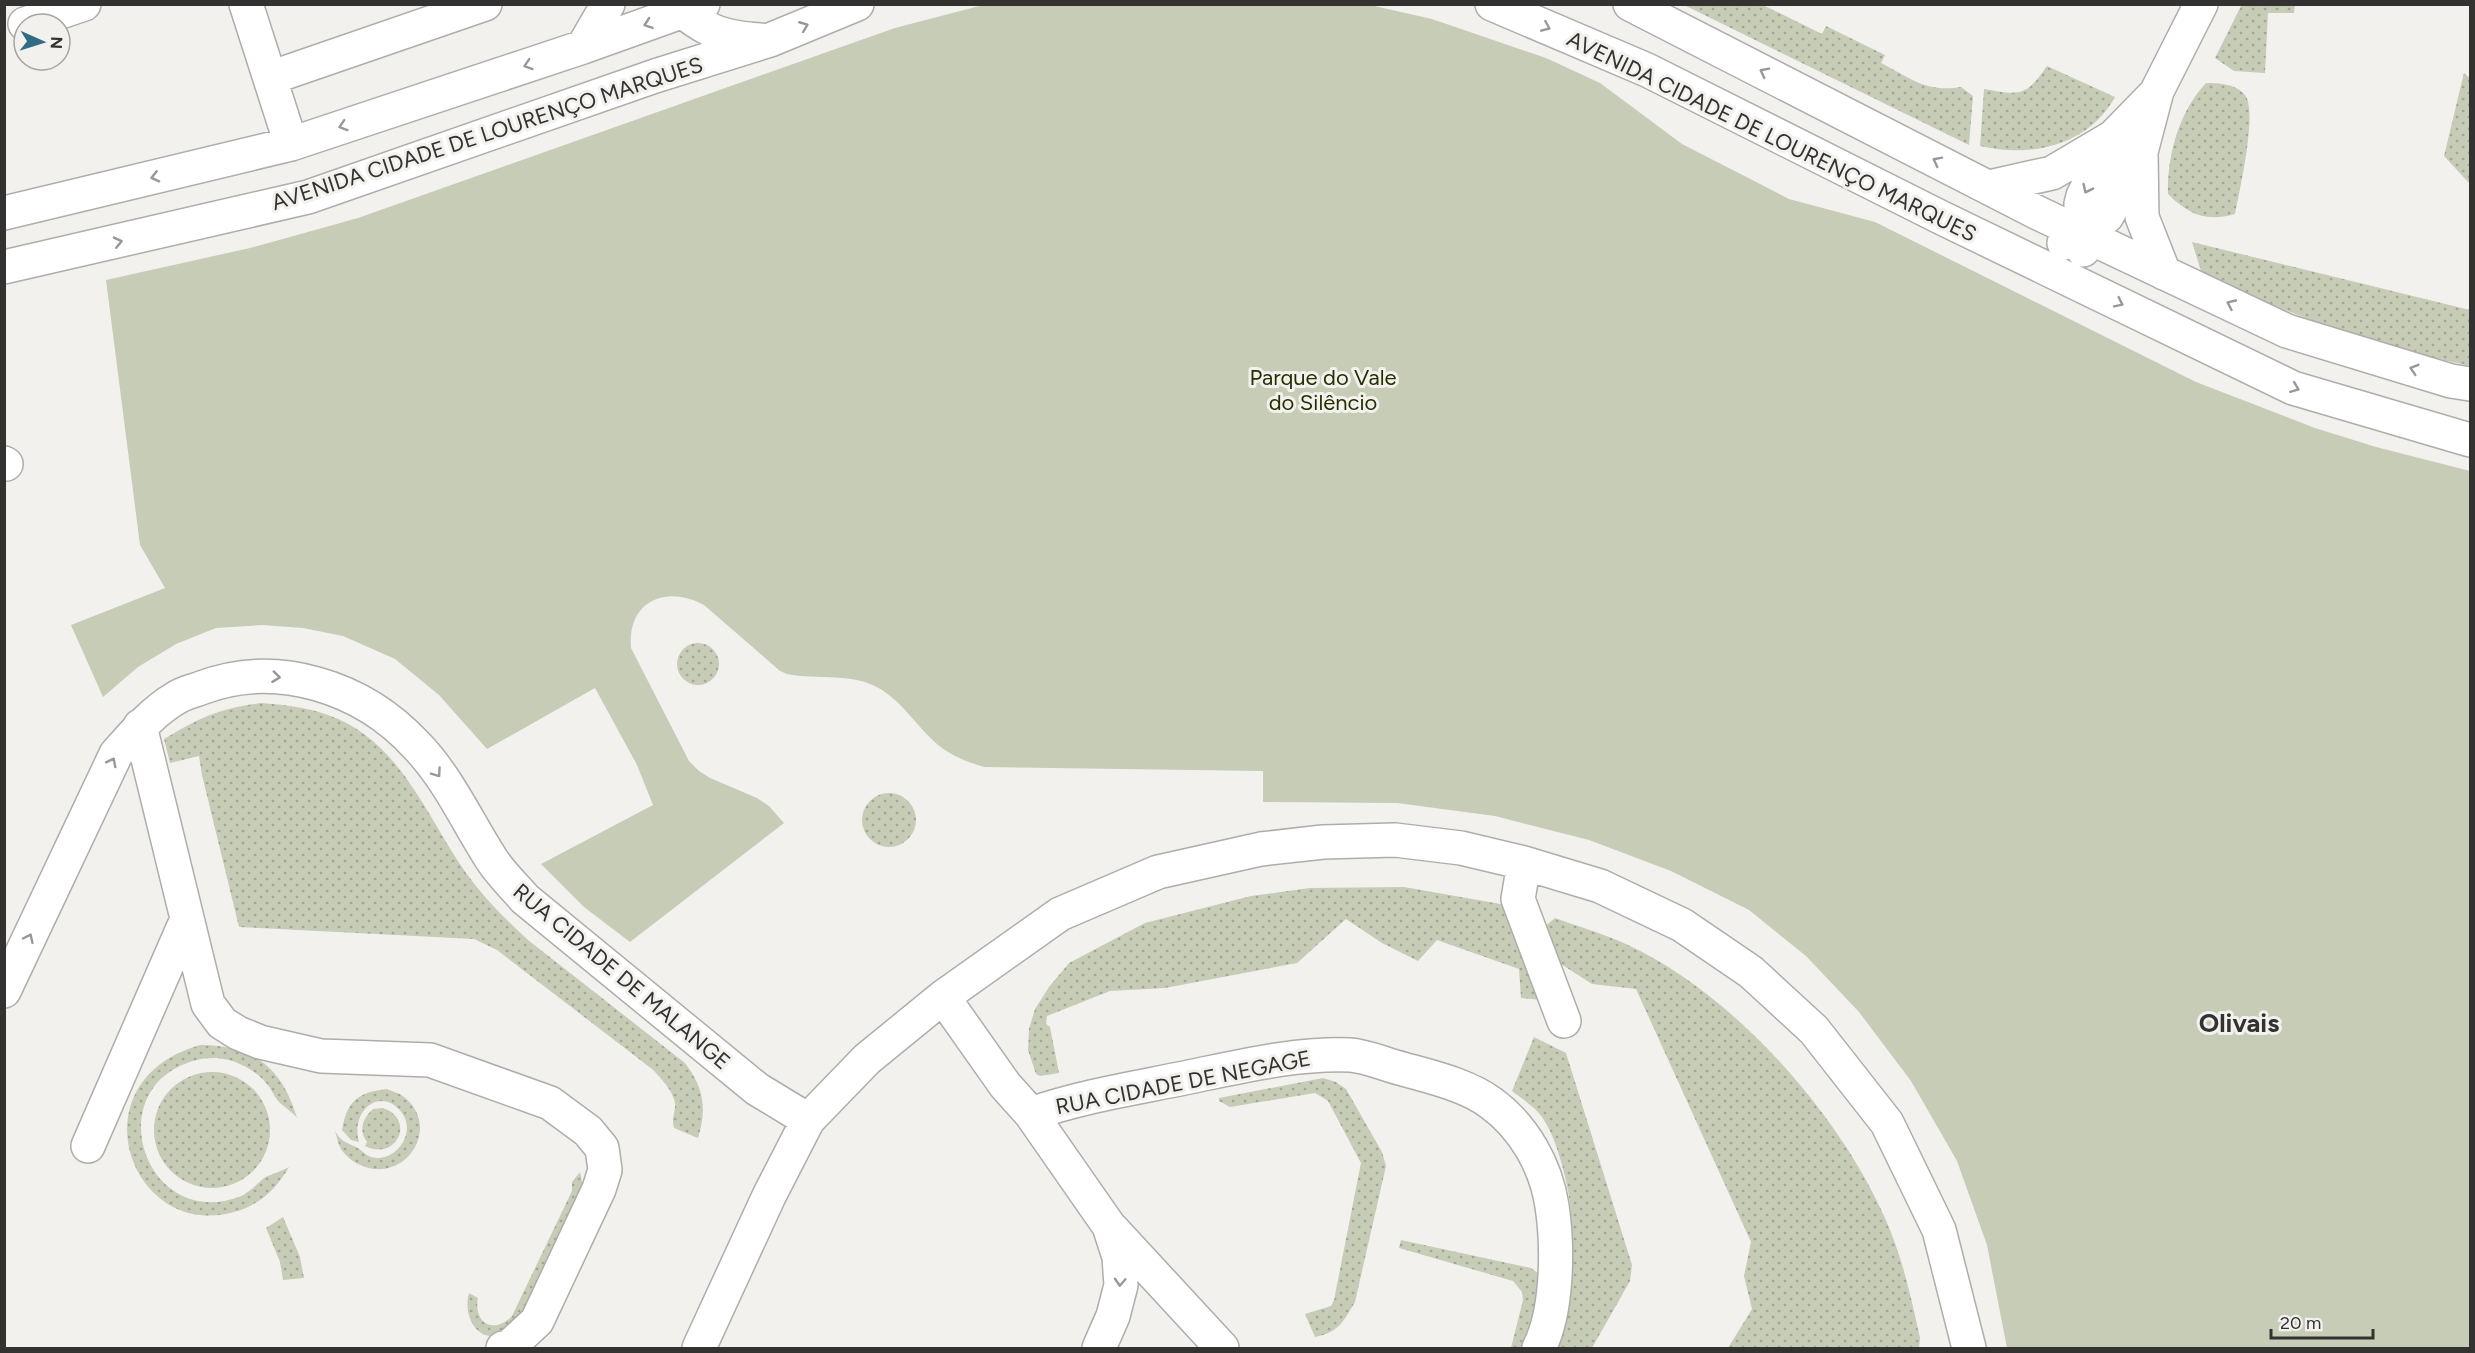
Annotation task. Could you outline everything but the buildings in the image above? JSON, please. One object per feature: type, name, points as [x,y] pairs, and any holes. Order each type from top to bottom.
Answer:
[{"type":"street","points":[[246,4],[291,144]]},
{"type":"street","points":[[270,78],[485,4]]},
{"type":"street","points":[[583,47],[608,4]]},
{"type":"street","name":"AVENIDA CIDADE DE LOURENÇO MARQUES","points":[[4,267],[308,197],[655,76],[770,40],[857,4]]},
{"type":"street","name":"AVENIDA CIDADE DE LOURENÇO MARQUES","points":[[1492,4],[1647,70],[1940,217],[2294,388],[2470,440]]},
{"type":"street","points":[[1630,4],[1989,188],[2287,331],[2451,381],[2470,384]]},
{"type":"street","points":[[2085,286],[2081,204],[2127,144],[2157,91],[2200,4]]},
{"type":"street","points":[[60,12],[81,5]]},
{"type":"street","points":[[4,213],[291,144],[583,47],[686,6]]},
{"type":"street","points":[[686,6],[699,26],[735,38],[770,40]]},
{"type":"street","points":[[655,76],[669,53],[686,6]]},
{"type":"street","points":[[1989,188],[2052,173],[2127,144]]},
{"type":"street","points":[[2127,144],[2142,217],[2164,273]]},
{"type":"street","points":[[2018,254],[2054,248],[2082,234]]},
{"type":"street","name":"RUA CIDADE DE MALANGE","points":[[4,991],[116,754],[140,726],[176,697],[220,681],[264,675],[306,680],[345,693],[385,715],[418,746],[494,863],[525,899],[757,1089],[808,1120]]},
{"type":"street","points":[[140,726],[208,1004],[222,1023],[260,1042],[321,1056],[430,1060],[550,1103],[588,1131],[602,1148],[605,1170],[599,1189],[537,1322],[509,1347],[503,1348]]},
{"type":"street","points":[[699,1348],[769,1196],[808,1120],[867,1059],[943,997],[1060,914],[1158,872],[1261,849],[1323,842],[1395,840],[1461,848],[1524,863],[1599,886],[1682,925],[1751,972],[1814,1030],[1887,1123],[1939,1230],[1969,1348]]},
{"type":"street","points":[[1524,863],[1518,899],[1564,1021]]},
{"type":"street","points":[[88,1146],[187,920]]},
{"type":"street","points":[[943,997],[1005,1085],[1031,1114],[1109,1226],[1222,1348]]},
{"type":"street","name":"RUA CIDADE DE NEGAGE","points":[[1031,1114],[1068,1101],[1292,1057],[1353,1055],[1461,1088],[1491,1102],[1515,1125],[1535,1153],[1549,1189],[1555,1227],[1554,1278],[1550,1315],[1545,1336],[1539,1348]]},
{"type":"street","points":[[1100,1348],[1113,1316],[1121,1285],[1119,1257],[1109,1226]]},
{"type":"green space","name":"Parque do Vale do Silêncio","points":[[987,4],[1370,5],[1432,19],[1546,58],[1600,83],[1682,144],[1789,199],[1875,222],[2196,382],[2315,428],[2376,447],[2470,471],[2470,1348],[2007,1348],[1987,1245],[1957,1161],[1911,1081],[1859,1012],[1806,956],[1749,910],[1671,871],[1589,840],[1495,816],[1397,803],[1263,802],[1263,771],[984,767],[943,749],[897,702],[871,684],[848,679],[787,674],[780,671],[704,605],[676,596],[663,597],[651,601],[635,619],[631,632],[631,648],[689,761],[710,778],[757,798],[769,806],[784,823],[630,942],[584,907],[541,864],[653,805],[637,765],[595,688],[487,749],[439,695],[395,659],[343,636],[303,628],[262,625],[216,628],[176,644],[138,667],[103,697],[71,625],[165,588],[140,545],[106,280],[250,248],[358,218],[895,28]]},
{"type":"green space","points":[[2242,4],[2295,5],[2294,13],[2268,13],[2265,73],[2234,71],[2215,58]]},
{"type":"green space","points":[[1684,5],[1763,5],[1822,34],[1826,26],[1885,55],[1881,63],[1919,83],[1938,88],[1961,87],[1973,96],[1969,145]]},
{"type":"green space","points":[[2047,66],[2115,97],[2104,114],[2090,127],[2056,144],[2038,149],[2019,150],[1980,146],[1984,89],[2021,92],[2033,84]]},
{"type":"green space","points":[[2464,73],[2470,78],[2469,183],[2444,156]]},
{"type":"green space","points":[[2206,83],[2237,88],[2245,95],[2248,104],[2249,134],[2235,214],[2225,216],[2198,215],[2183,207],[2168,194],[2172,149],[2176,135],[2189,107]]},
{"type":"green space","points":[[2192,242],[2470,310],[2470,366],[2367,339],[2265,302],[2201,271]]},
{"type":"green space","points":[[698,643],[706,644],[713,649],[718,656],[718,672],[713,679],[706,684],[698,685],[690,684],[683,679],[678,672],[677,664],[678,656],[683,649],[690,644]]},
{"type":"green space","points":[[261,703],[320,712],[353,727],[374,742],[409,782],[466,873],[503,916],[528,940],[685,1063],[696,1081],[702,1099],[702,1118],[698,1138],[674,1128],[674,1098],[652,1069],[497,950],[474,939],[239,927],[199,756],[170,763],[164,739],[210,715]]},
{"type":"green space","points":[[884,793],[894,793],[904,797],[912,805],[916,820],[912,835],[904,843],[894,847],[884,847],[874,843],[866,835],[862,825],[862,815],[866,805],[874,797]]},
{"type":"green space","points":[[1404,887],[1506,905],[1542,1000],[1521,998],[1519,969],[1437,940],[1418,961],[1382,943],[1346,919],[1297,963],[1165,988],[1110,991],[1047,1016],[1046,1024],[1050,1027],[1059,1073],[1040,1076],[1036,1074],[1028,1050],[1029,1029],[1035,1009],[1049,987],[1069,963],[1145,923],[1251,896],[1310,888]]},
{"type":"green space","points":[[1555,918],[1628,945],[1667,966],[1706,993],[1778,1060],[1810,1097],[1839,1136],[1864,1176],[1884,1216],[1905,1276],[1920,1338],[1919,1348],[1728,1348],[1752,1309],[1744,1276],[1751,1242],[1636,989],[1592,984],[1550,957],[1538,932]]},
{"type":"green space","points":[[1534,1037],[1566,1053],[1632,1265],[1630,1281],[1592,1348],[1557,1348],[1561,1337],[1572,1251],[1571,1210],[1558,1151],[1546,1123],[1534,1108],[1512,1091]]},
{"type":"green space","points":[[200,1045],[235,1049],[263,1062],[283,1085],[297,1118],[279,1101],[258,1075],[236,1062],[224,1059],[205,1058],[193,1061],[164,1076],[147,1099],[141,1125],[145,1152],[158,1176],[179,1194],[206,1202],[239,1197],[264,1178],[289,1167],[266,1195],[252,1205],[234,1212],[197,1215],[167,1203],[144,1181],[130,1153],[128,1121],[137,1090],[161,1064]]},
{"type":"green space","points":[[212,1072],[234,1076],[253,1089],[266,1108],[270,1130],[266,1152],[253,1171],[234,1184],[212,1188],[190,1184],[171,1171],[158,1152],[154,1130],[158,1108],[171,1089],[190,1076]]},
{"type":"green space","points":[[1323,1078],[1336,1082],[1346,1089],[1382,1152],[1386,1166],[1355,1302],[1340,1325],[1330,1332],[1315,1337],[1305,1314],[1331,1306],[1334,1300],[1361,1163],[1328,1101],[1315,1093],[1230,1107],[1219,1101],[1219,1098]]},
{"type":"green space","points":[[387,1089],[402,1096],[415,1110],[420,1124],[419,1138],[413,1151],[403,1161],[390,1168],[375,1169],[358,1164],[347,1156],[340,1147],[335,1131],[344,1141],[371,1157],[388,1156],[395,1151],[405,1138],[407,1129],[402,1113],[394,1105],[377,1102],[363,1111],[357,1130],[359,1142],[351,1140],[342,1130],[347,1112],[356,1100],[368,1093]]},
{"type":"green space","points":[[383,1108],[393,1113],[399,1121],[398,1137],[386,1148],[376,1149],[365,1146],[367,1142],[362,1129],[364,1120],[373,1109]]},
{"type":"green space","points":[[580,1172],[583,1187],[521,1320],[502,1335],[485,1335],[478,1331],[473,1325],[468,1310],[469,1293],[478,1298],[479,1314],[486,1324],[498,1325],[512,1316],[572,1191],[572,1182]]},
{"type":"green space","points":[[283,1217],[300,1257],[304,1278],[283,1280],[280,1262],[266,1228]]},
{"type":"green space","points":[[1401,1240],[1531,1268],[1539,1274],[1531,1348],[1511,1348],[1523,1300],[1522,1292],[1513,1281],[1399,1248]]},
{"type":"district","name":"Olivais","points":[[2239,1023]]}]
